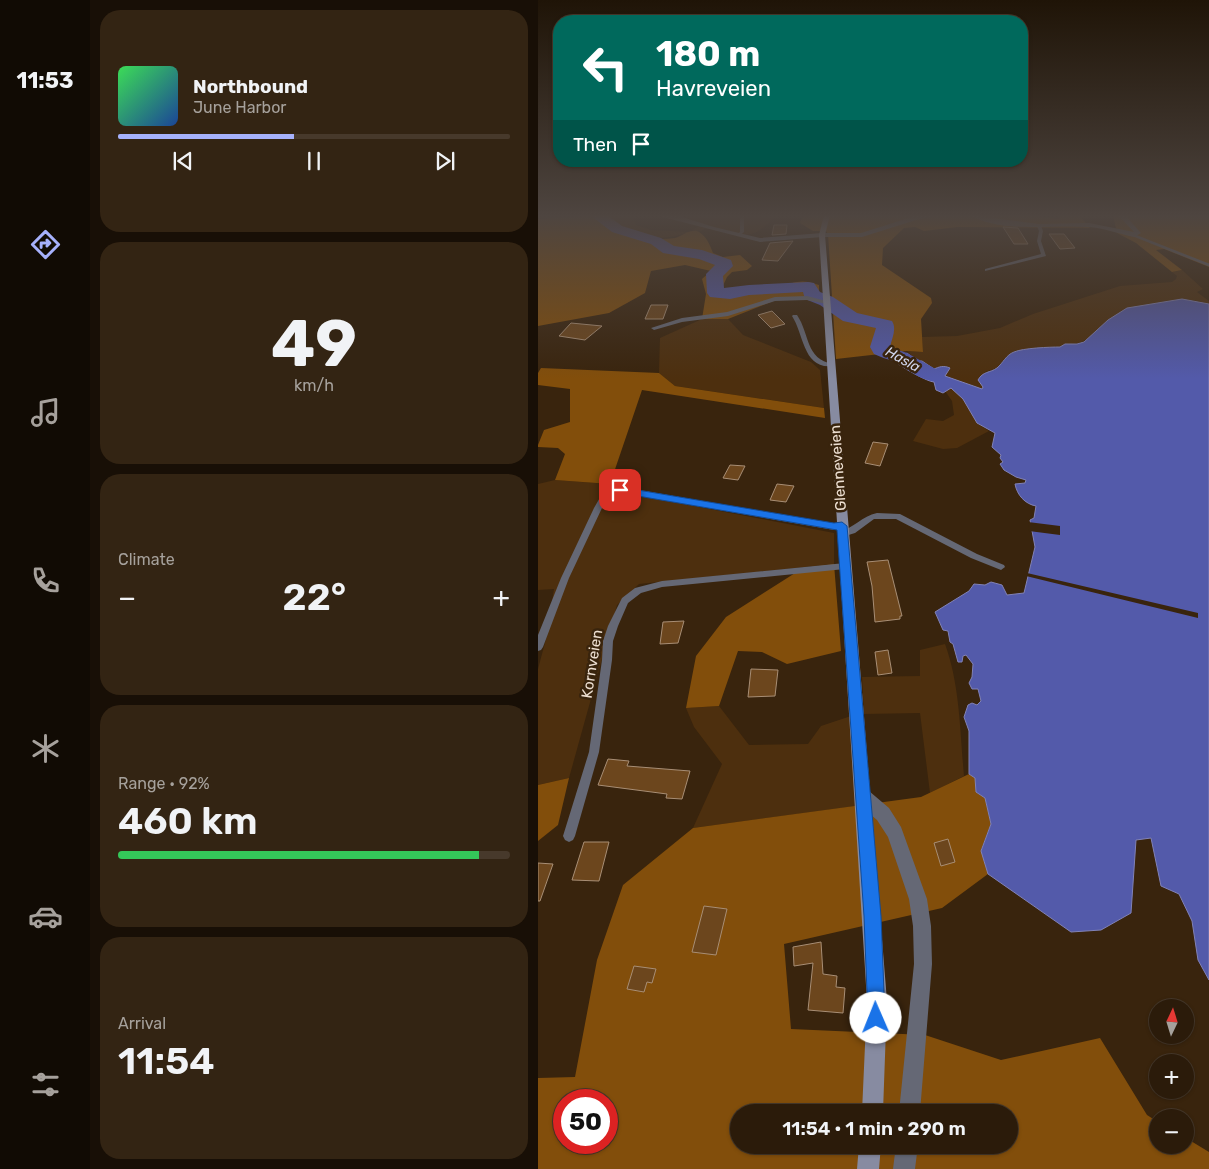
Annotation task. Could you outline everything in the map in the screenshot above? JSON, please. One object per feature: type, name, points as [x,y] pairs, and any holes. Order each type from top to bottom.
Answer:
[{"type":"main road","name":"Glenneveien","points":[[824,270],[877,1001],[873,1104]]},
{"type":"main road","points":[[868,1169],[869,1154]]},
{"type":"street","points":[[863,797],[883,814],[895,833],[918,899],[922,926],[923,964],[911,1104]]},
{"type":"street","points":[[904,1169],[906,1154]]},
{"type":"lane","points":[[654,328],[682,320],[728,314],[775,299],[826,297]]},
{"type":"lane","points":[[795,316],[803,330],[806,349],[813,358],[826,365],[831,365]]},
{"type":"lane","points":[[538,647],[565,578],[598,508],[605,496],[613,491],[628,490],[834,527],[848,534],[867,519],[884,515],[897,516],[974,556],[1001,567]]},
{"type":"lane","name":"Kornveien","points":[[570,836],[594,752],[608,660],[608,641],[612,626],[625,601],[638,590],[662,584],[845,566]]},
{"type":"shaded area","points":[[538,270],[659,270],[651,271],[645,293],[609,313],[538,326]]},
{"type":"shaded area","points":[[705,270],[748,270],[732,272],[727,277],[721,290],[756,290],[807,282],[819,285],[819,297],[776,300],[728,319],[702,319],[706,294],[702,279],[711,271]]},
{"type":"shaded area","points":[[830,270],[889,270],[931,298],[932,303],[921,319],[923,352],[907,351],[836,359]]},
{"type":"shaded area","points":[[1169,270],[1182,270],[1172,272]]},
{"type":"shaded area","points":[[1182,270],[1203,289],[1197,292],[1209,301],[1209,304],[1189,300],[1162,303],[1114,318],[1080,343],[1065,344],[1061,347],[1015,351],[1005,358],[997,368],[985,372],[982,389],[944,375],[949,368],[938,367],[934,369],[922,361],[917,361],[907,351],[923,352],[922,337],[957,336],[1000,328],[1033,314],[1120,286],[1172,282],[1177,276],[1172,272]]},
{"type":"shaded area","points":[[702,319],[728,319],[743,335],[811,362],[820,370],[824,408],[675,386],[659,373],[660,338]]},
{"type":"shaded area","points":[[541,368],[659,373],[675,386],[824,408],[825,418],[642,390],[610,484],[555,480],[565,454],[558,448],[538,447],[538,445],[544,430],[570,422],[570,389],[538,385],[538,373]]},
{"type":"shaded area","points":[[951,388],[964,399],[978,424],[989,431],[957,448],[943,449],[913,441],[926,419],[943,421],[954,415],[952,401],[945,391]]},
{"type":"shaded area","points":[[555,480],[610,484],[627,493],[834,533],[834,564],[639,584],[617,605],[569,778],[538,785],[538,669],[546,639],[554,589],[538,590],[538,484]]},
{"type":"shaded area","points":[[834,564],[841,651],[787,664],[762,652],[738,651],[719,706],[686,708],[696,656],[726,617],[803,568]]},
{"type":"shaded area","points":[[945,644],[957,692],[964,776],[930,793],[920,713],[864,714],[862,677],[920,676],[920,650]]},
{"type":"shaded area","points":[[719,706],[749,745],[808,744],[821,726],[857,714],[863,805],[693,828],[722,764],[694,727],[686,708]]},
{"type":"shaded area","points":[[969,774],[975,778],[976,792],[985,798],[991,824],[981,850],[988,874],[942,908],[784,944],[791,1029],[925,1035],[1001,1060],[1100,1038],[1149,1116],[1149,1154],[1194,1154],[1194,1143],[1209,1152],[1209,1169],[538,1169],[538,1078],[575,1077],[597,960],[623,885],[693,828],[921,797]]},
{"type":"shaded area","points":[[569,778],[558,825],[538,841],[538,785]]},
{"type":"water","points":[[1182,299],[1209,304],[1209,980],[1198,960],[1192,921],[1179,894],[1161,886],[1151,838],[1136,840],[1131,913],[1101,930],[1071,932],[988,874],[981,851],[991,824],[985,798],[976,792],[975,778],[969,774],[969,731],[964,717],[968,705],[972,703],[977,705],[981,701],[978,689],[972,689],[969,683],[972,677],[973,664],[966,655],[963,656],[962,662],[958,662],[948,631],[943,630],[935,612],[969,591],[974,584],[985,585],[991,582],[1002,585],[1007,595],[1024,593],[1035,547],[1030,520],[1034,518],[1036,506],[1025,501],[1016,488],[1015,484],[1025,483],[1026,480],[1004,470],[1000,464],[1003,462],[1000,458],[1001,455],[992,447],[995,433],[977,423],[963,399],[951,388],[943,393],[936,390],[934,382],[926,380],[896,362],[907,353],[917,361],[922,361],[934,369],[943,366],[950,368],[945,376],[982,389],[983,387],[978,380],[980,377],[997,368],[1011,353],[1084,342],[1108,320],[1127,308]]},
{"type":"pier","points":[[1028,522],[1060,526],[1060,535],[1029,531]]},
{"type":"pier","points":[[1027,573],[1198,613],[1198,618],[1026,576]]},
{"type":"building","points":[[651,305],[668,305],[663,319],[645,319]]},
{"type":"building","points":[[772,311],[785,324],[771,328],[758,315]]},
{"type":"building","points":[[571,323],[602,326],[585,340],[559,336]]},
{"type":"building","points":[[873,442],[888,444],[880,466],[865,463]]},
{"type":"building","points":[[730,465],[745,466],[738,480],[723,478]]},
{"type":"building","points":[[777,484],[794,486],[786,502],[770,500]]},
{"type":"building","points":[[888,560],[902,616],[900,616],[900,619],[875,622],[872,586],[867,562]]},
{"type":"building","points":[[684,621],[678,643],[660,644],[663,622]]},
{"type":"building","points":[[888,650],[892,673],[878,675],[875,652]]},
{"type":"building","points":[[751,669],[778,670],[775,696],[748,697]]},
{"type":"building","points":[[608,759],[629,761],[627,766],[690,771],[682,799],[666,798],[667,794],[598,785]]},
{"type":"building","points":[[948,839],[955,862],[941,866],[934,843]]},
{"type":"building","points":[[584,842],[609,842],[599,881],[572,880]]},
{"type":"building","points":[[538,863],[553,864],[540,901],[538,901]]},
{"type":"building","points":[[704,906],[727,909],[716,955],[692,952]]},
{"type":"building","points":[[821,942],[823,974],[837,976],[836,987],[845,988],[843,1013],[808,1010],[813,963],[794,966],[793,947]]},
{"type":"building","points":[[634,966],[656,969],[652,983],[647,982],[644,992],[627,989]]},
{"type":"waterway","name":"Hasla","points":[[720,270],[714,274],[716,293],[730,294],[749,290],[808,287],[812,290],[811,295],[827,301],[850,317],[885,325],[881,350],[900,357],[934,376]]},
{"type":"route","points":[[620,490],[834,527],[842,526],[872,916],[877,1001],[876,1018]]}]
